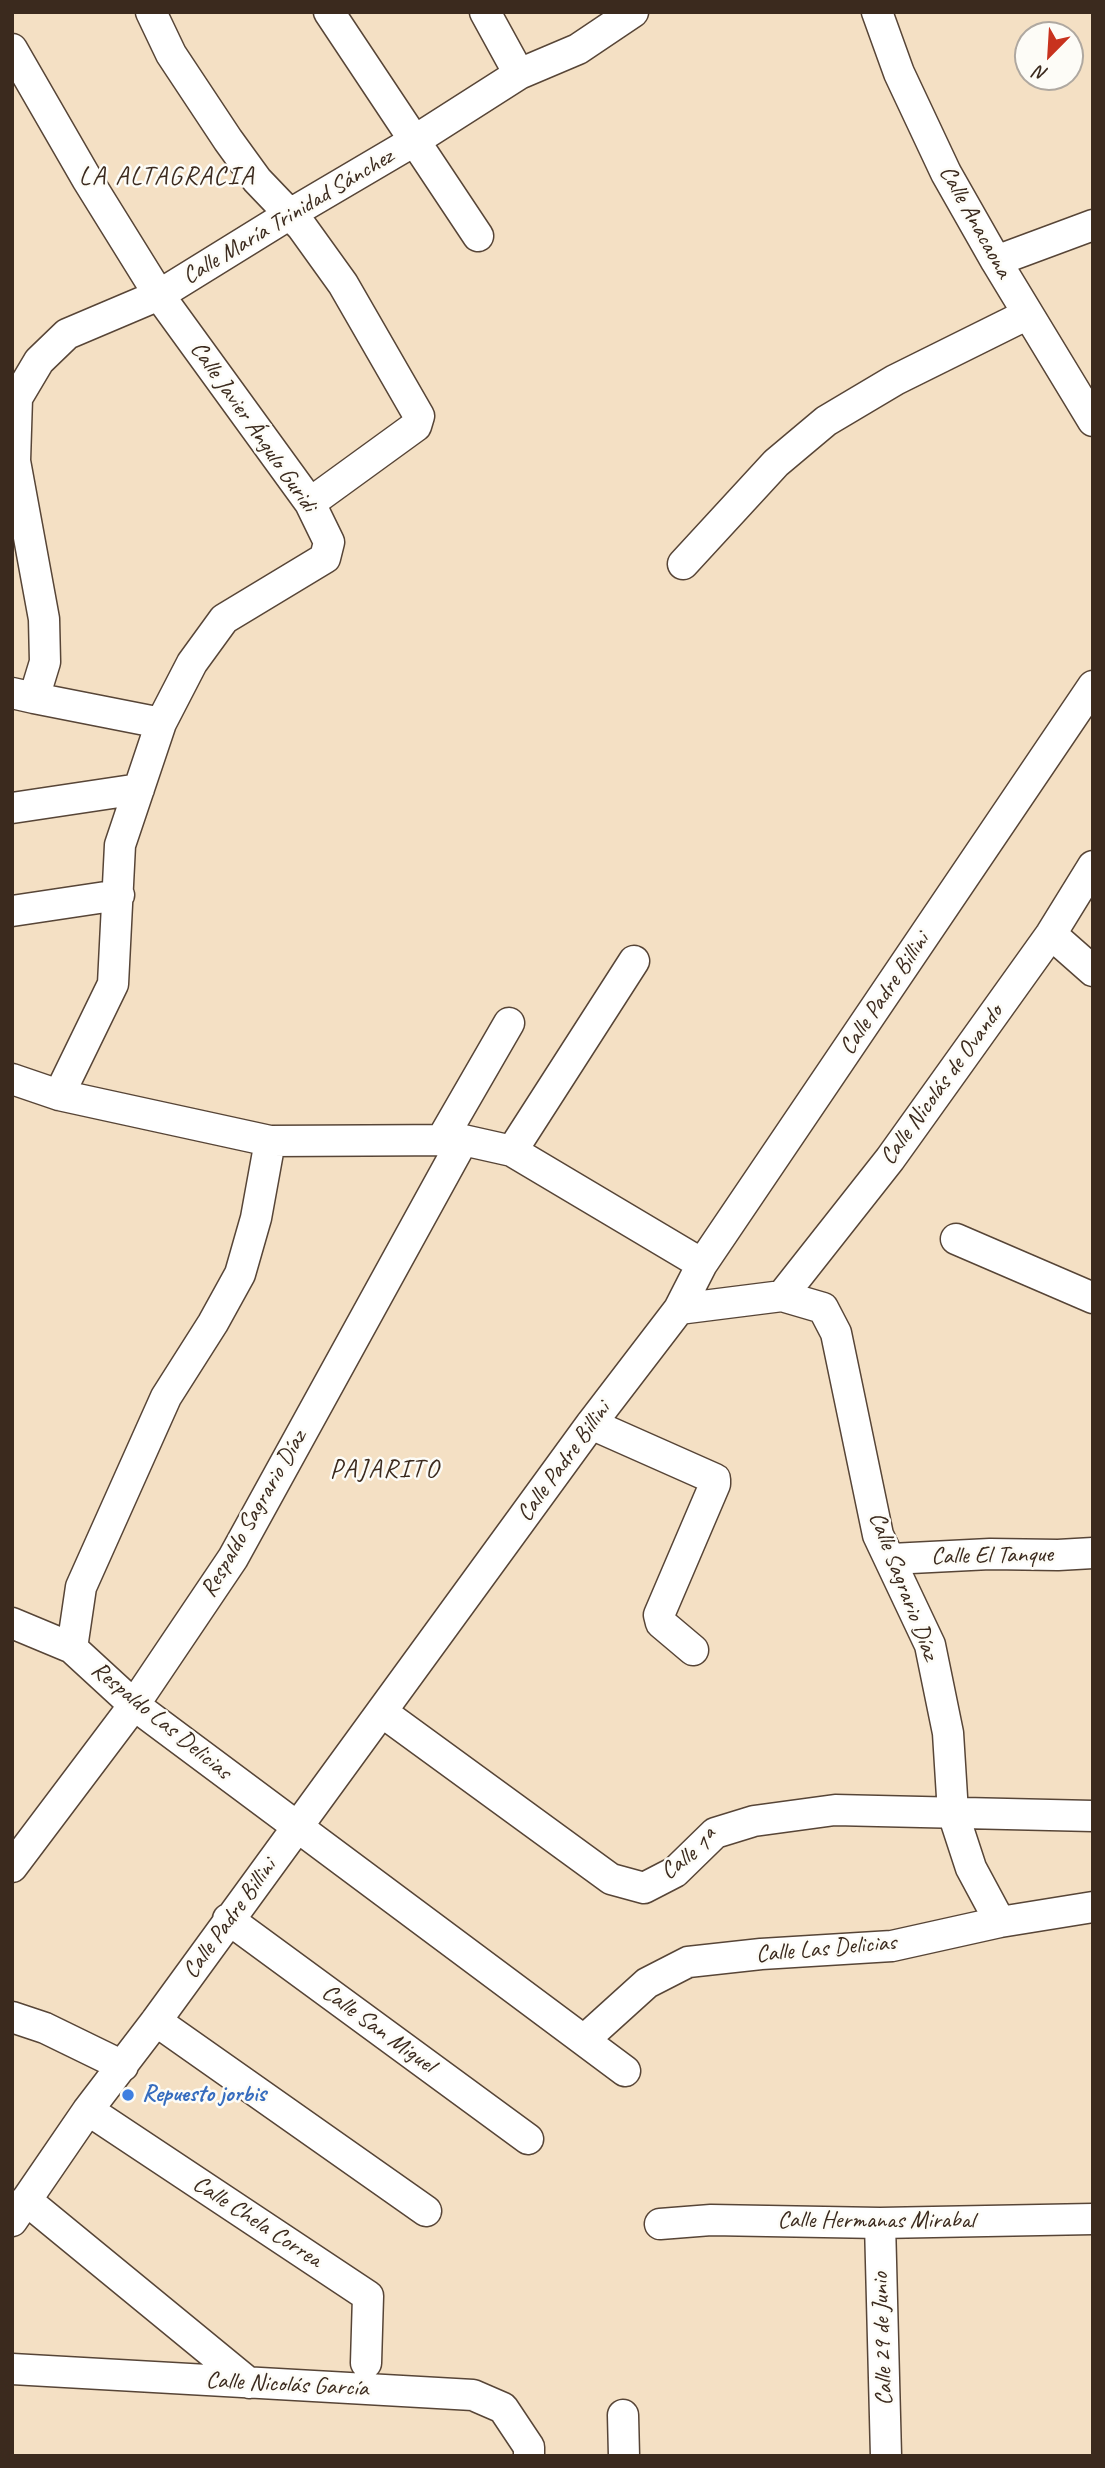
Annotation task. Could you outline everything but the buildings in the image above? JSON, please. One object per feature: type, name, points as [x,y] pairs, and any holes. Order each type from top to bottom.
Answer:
[{"type":"street","points":[[151,12],[171,54],[228,140],[257,180],[302,227],[343,284],[419,416],[416,426],[310,503]]},
{"type":"street","points":[[328,12],[478,236]]},
{"type":"street","points":[[485,12],[519,74]]},
{"type":"street","name":"Calle María Trinidad Sánchez","points":[[23,695],[45,662],[44,619],[14,464],[15,398],[39,361],[67,334],[159,295],[414,141],[519,74],[578,48],[600,21],[633,12]]},
{"type":"street","name":"Calle Anacaona","points":[[877,12],[899,73],[946,173],[1093,421]]},
{"type":"street","name":"Calle Javier Ángulo Guridi","points":[[12,49],[87,179],[159,295],[310,503],[329,542],[325,558],[224,619],[192,663],[161,723],[120,842],[113,984],[60,1095]]},
{"type":"street","points":[[996,261],[1093,225]]},
{"type":"street","points":[[683,564],[776,463],[826,421],[895,380],[1028,314]]},
{"type":"street","points":[[23,695],[161,723]]},
{"type":"street","name":"Calle Padre Billini","points":[[19,2210],[88,2110],[156,2021],[591,1424],[679,1309],[702,1265],[1091,695]]},
{"type":"street","points":[[12,808],[139,789]]},
{"type":"street","name":"Calle Nicolás de Ovando","points":[[782,1296],[890,1159],[1051,934],[1093,866]]},
{"type":"street","points":[[12,911],[119,895]]},
{"type":"street","points":[[1051,934],[1093,971]]},
{"type":"street","points":[[512,1151],[634,961]]},
{"type":"street","name":"Respaldo Sagrario Díaz","points":[[12,1867],[134,1705],[233,1558],[453,1140],[509,1023]]},
{"type":"street","points":[[12,1079],[60,1095],[270,1141],[453,1140],[512,1151],[702,1265]]},
{"type":"street","name":"Respaldo Las Delicias","points":[[270,1141],[256,1218],[240,1274],[161,1408],[81,1587],[72,1648],[134,1705],[625,2071]]},
{"type":"street","points":[[956,1239],[1093,1298]]},
{"type":"street","name":"Calle Sagrario Díaz","points":[[679,1309],[782,1296],[822,1308],[836,1333],[878,1535],[930,1644],[948,1733],[953,1814],[971,1868],[1000,1922]]},
{"type":"street","points":[[591,1424],[715,1479],[659,1615],[661,1623],[693,1650]]},
{"type":"street","name":"Calle El Tanque","points":[[891,1559],[1093,1553]]},
{"type":"street","points":[[12,1623],[72,1648]]},
{"type":"street","name":"Calle 1ª","points":[[382,1712],[611,1879],[644,1888],[675,1872],[715,1833],[754,1821],[835,1810],[1093,1816]]},
{"type":"street","name":"Calle Las Delicias","points":[[583,2040],[647,1983],[688,1962],[761,1954],[892,1946],[1000,1922],[1093,1907]]},
{"type":"street","name":"Calle San Miguel","points":[[228,1919],[528,2139]]},
{"type":"street","points":[[12,2017],[45,2028],[122,2066]]},
{"type":"street","points":[[156,2021],[426,2211]]},
{"type":"street","name":"Calle Chela Correa","points":[[88,2110],[369,2296],[366,2363]]},
{"type":"street","points":[[19,2210],[249,2383]]},
{"type":"street","name":"Calle Hermanas Mirabal","points":[[660,2224],[711,2220],[880,2223],[1093,2219]]},
{"type":"street","name":"Calle 29 de Junio","points":[[880,2223],[886,2456]]},
{"type":"street","name":"Calle Nicolás García","points":[[12,2370],[473,2395],[503,2407],[528,2447],[529,2456]]},
{"type":"street","points":[[623,2415],[624,2456]]},
{"type":"place","name":"Repuesto jorbis","points":[[128,2095]]},
{"type":"district","name":"LA ALTAGRACIA","points":[[167,177]]},
{"type":"district","name":"PAJARITO","points":[[385,1470]]}]
